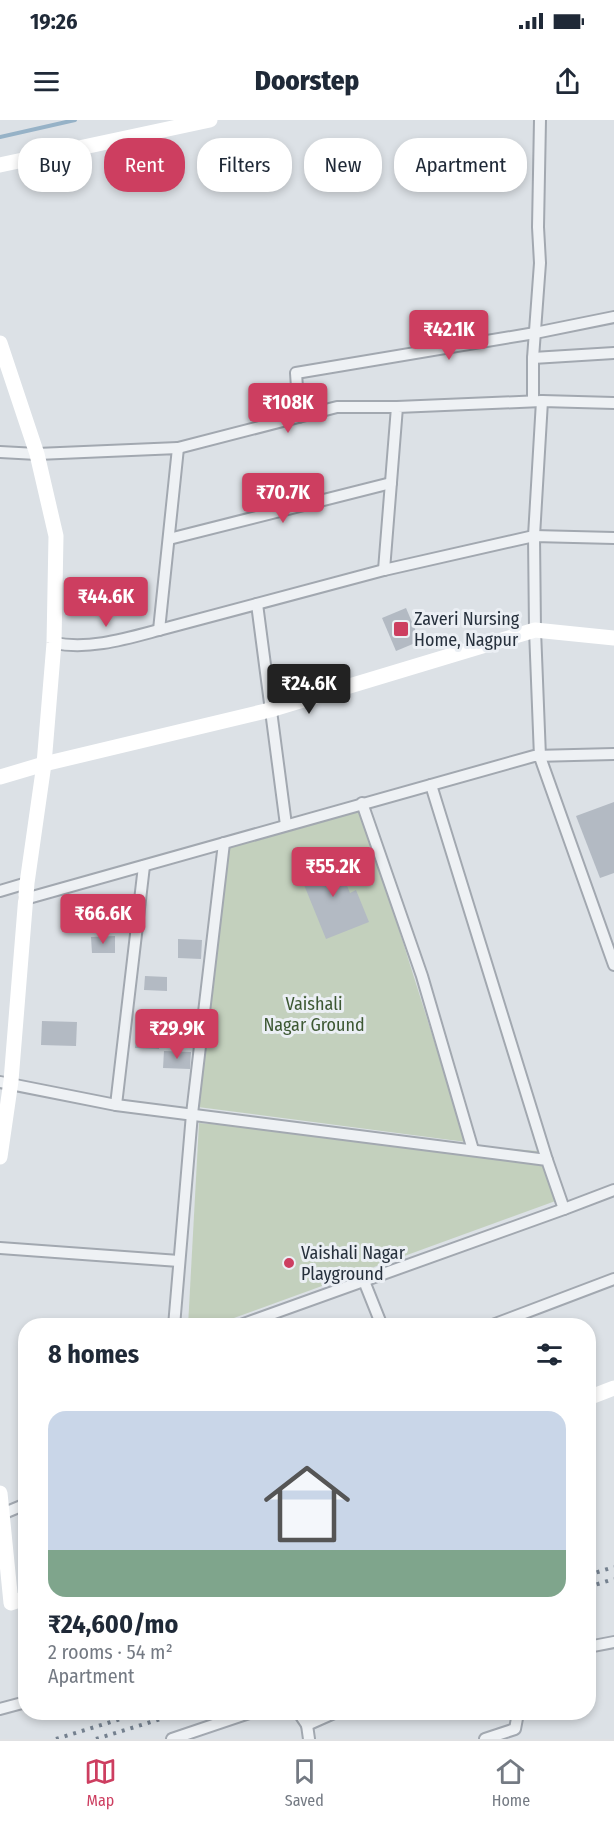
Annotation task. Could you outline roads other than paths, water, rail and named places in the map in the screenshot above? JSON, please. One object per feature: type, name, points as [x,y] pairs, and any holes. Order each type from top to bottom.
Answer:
[{"type":"street","points":[[0,165],[210,120]]},
{"type":"street","points":[[540,120],[538,227],[540,262],[533,358],[538,401],[534,536],[540,757],[614,965]]},
{"type":"street","points":[[299,417],[296,373],[535,333],[614,317]]},
{"type":"street","points":[[0,343],[37,454],[57,536],[54,643],[44,764],[27,883],[5,1082],[0,1157]]},
{"type":"street","points":[[533,358],[614,353]]},
{"type":"street","points":[[0,452],[37,454],[178,448],[337,407],[538,401],[614,403]]},
{"type":"street","points":[[384,570],[397,407]]},
{"type":"street","points":[[159,630],[178,448]]},
{"type":"street","points":[[169,539],[391,483]]},
{"type":"street","points":[[54,643],[72,647],[116,641],[384,570],[534,536],[614,538]]},
{"type":"street","points":[[258,604],[286,825]]},
{"type":"street","points":[[0,777],[44,764],[270,710],[535,630],[614,638]]},
{"type":"street","points":[[26,899],[534,756],[614,754]]},
{"type":"street","points":[[431,785],[564,1209]]},
{"type":"street","points":[[362,803],[423,976],[473,1150]]},
{"type":"street","points":[[175,1318],[192,1114],[224,843]]},
{"type":"street","points":[[116,1105],[144,866]]},
{"type":"street","points":[[0,891],[27,883]]},
{"type":"street","points":[[5,1082],[116,1105],[547,1160]]},
{"type":"street","points":[[260,1318],[614,1190]]},
{"type":"street","points":[[0,1248],[179,1261]]},
{"type":"street","points":[[511,1318],[614,1279]]},
{"type":"street","points":[[364,1281],[379,1318]]},
{"type":"street","points":[[596,1395],[614,1388]]},
{"type":"street","points":[[0,1493],[12,1602]]},
{"type":"street","points":[[2,1514],[18,1507]]},
{"type":"street","points":[[596,1645],[614,1642]]},
{"type":"street","points":[[0,1709],[18,1704]]},
{"type":"street","points":[[172,1739],[228,1720]]},
{"type":"street","points":[[304,1720],[307,1725],[309,1739]]},
{"type":"street","points":[[307,1725],[318,1720]]},
{"type":"street","points":[[485,1739],[515,1734]]},
{"type":"waterway","points":[[0,137],[75,120]]},
{"type":"railway","points":[[596,1573],[614,1567]]},
{"type":"railway","points":[[596,1585],[614,1579]]},
{"type":"railway","points":[[56,1739],[117,1720]]},
{"type":"railway","points":[[96,1739],[157,1720]]},
{"type":"place","name":"Zaveri Nursing Home, Nagpur","points":[[401,629]]},
{"type":"place","name":"Vaishali Nagar Playground","points":[[289,1263]]},
{"type":"park label","name":"Vaishali Nagar Ground","points":[[314,1014]]}]
